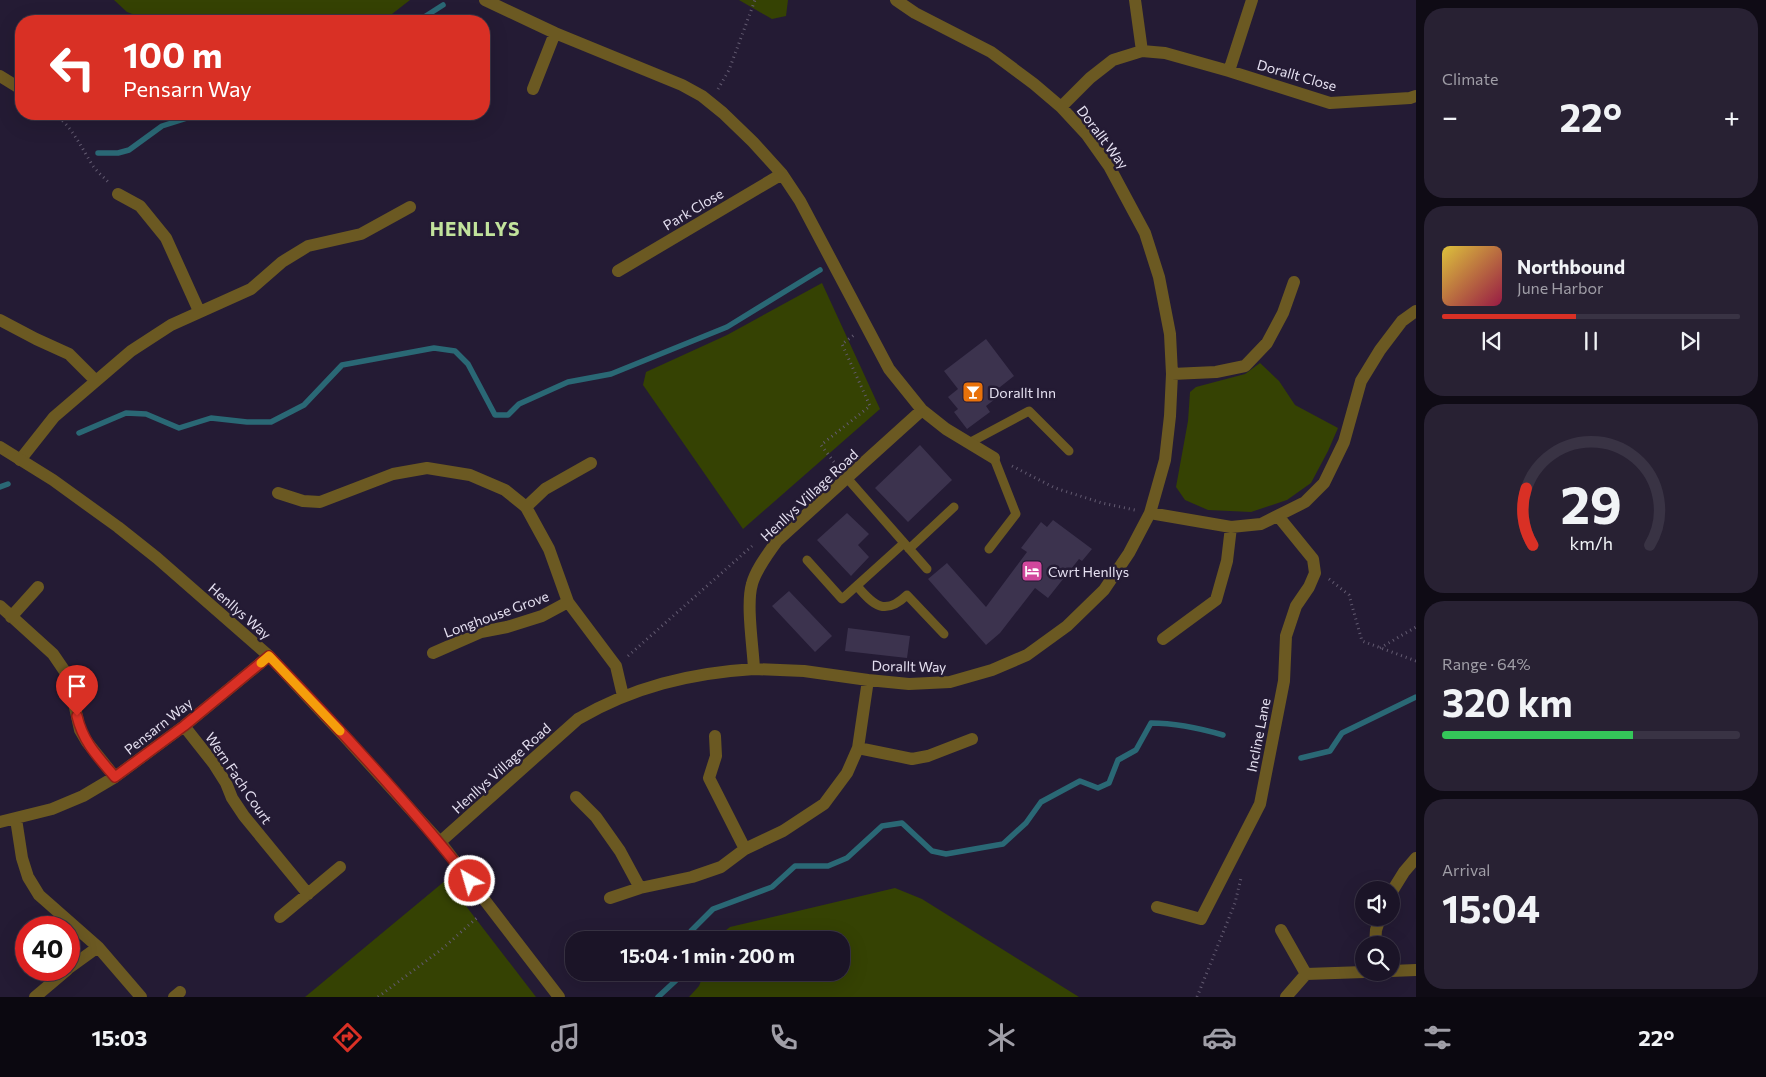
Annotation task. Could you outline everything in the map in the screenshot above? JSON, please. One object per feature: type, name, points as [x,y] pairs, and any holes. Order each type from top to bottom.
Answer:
[{"type":"street","points":[[485,0],[555,33],[682,85],[710,102],[753,142],[782,174],[800,201],[889,369],[922,410],[946,429],[994,458]]},
{"type":"street","name":"Dorallt Way","points":[[754,669],[804,671],[909,684],[950,682],[992,670],[1027,655],[1067,626],[1104,590],[1129,553],[1150,513],[1165,460],[1172,374],[1170,334],[1159,277],[1145,233],[1109,166],[1087,135],[1062,107],[1034,84],[991,52],[915,13],[896,0]]},
{"type":"street","points":[[1135,0],[1142,51]]},
{"type":"street","points":[[1230,71],[1252,0]]},
{"type":"street","points":[[533,89],[555,33]]},
{"type":"street","name":"Dorallt Close","points":[[1062,107],[1090,78],[1112,60],[1142,51],[1165,53],[1230,71],[1330,103],[1410,98],[1416,96]]},
{"type":"street","points":[[0,76],[15,85]]},
{"type":"street","name":"Park Close","points":[[618,271],[782,174]]},
{"type":"street","points":[[118,194],[140,206],[166,238],[200,311]]},
{"type":"street","points":[[20,460],[54,417],[131,351],[171,324],[251,289],[282,262],[308,246],[361,234],[410,207]]},
{"type":"street","points":[[1172,374],[1216,372],[1245,366],[1267,343],[1283,313],[1294,282]]},
{"type":"street","points":[[1150,513],[1231,527],[1261,524],[1305,502],[1324,483],[1344,442],[1361,382],[1380,350],[1402,321],[1416,311]]},
{"type":"street","points":[[0,320],[69,354],[96,381]]},
{"type":"street","name":"Henllys Village Road","points":[[440,842],[578,719],[604,704],[663,683],[717,671],[754,669],[750,610],[752,585],[763,561],[777,541],[922,410]]},
{"type":"street","name":"Henllys Way","points":[[0,446],[53,480],[158,558],[269,656],[440,842],[559,997]]},
{"type":"street","points":[[526,507],[546,489],[591,463]]},
{"type":"street","name":"Longhouse Grove","points":[[278,493],[303,501],[320,502],[393,474],[427,468],[470,475],[505,490],[526,507],[549,549],[568,602],[616,666],[624,696]]},
{"type":"street","points":[[1278,516],[1313,559],[1315,573]]},
{"type":"street","points":[[1163,639],[1216,600],[1227,561],[1231,527]]},
{"type":"street","name":"Incline Lane","points":[[1157,907],[1201,919],[1260,804],[1284,681],[1286,636],[1296,606],[1309,587],[1315,573]]},
{"type":"street","points":[[11,617],[38,587]]},
{"type":"street","name":"Longhouse Grove","points":[[433,653],[481,632],[542,616],[568,602]]},
{"type":"street","points":[[0,606],[53,654],[68,676],[80,730],[87,742],[115,777]]},
{"type":"street","name":"Pensarn Way","points":[[0,822],[52,809],[75,799],[115,777],[184,726],[269,656]]},
{"type":"street","points":[[610,898],[640,888],[692,877],[721,867],[745,849],[783,831],[824,804],[846,772],[858,748],[868,680]]},
{"type":"street","name":"Wern Fach Court","points":[[184,726],[214,764],[244,816],[308,894]]},
{"type":"street","points":[[715,736],[716,756],[709,778],[745,849]]},
{"type":"street","points":[[858,748],[912,759],[928,756],[972,739]]},
{"type":"street","points":[[576,797],[601,824],[620,851],[640,888]]},
{"type":"street","points":[[16,819],[22,858],[28,877],[39,895],[98,947],[140,997]]},
{"type":"street","points":[[1398,881],[1416,858]]},
{"type":"street","points":[[280,917],[340,867]]},
{"type":"street","points":[[1281,930],[1306,974]]},
{"type":"street","points":[[80,960],[98,947]]},
{"type":"street","points":[[1400,971],[1416,970]]},
{"type":"street","points":[[1286,997],[1306,974],[1355,972]]},
{"type":"street","points":[[35,997],[54,981]]},
{"type":"lane","points":[[970,443],[1029,411],[1069,451]]},
{"type":"lane","points":[[989,549],[1016,514],[994,458]]},
{"type":"lane","points":[[847,478],[927,569]]},
{"type":"lane","points":[[807,560],[842,599],[954,507]]},
{"type":"lane","points":[[857,586],[874,604],[881,606],[890,606],[898,603],[907,595],[944,634]]},
{"type":"path","points":[[710,102],[729,70],[755,0]]},
{"type":"path","points":[[63,120],[94,168],[118,194]]},
{"type":"path","points":[[847,478],[821,445],[870,406],[842,344],[867,327]]},
{"type":"path","points":[[994,458],[1055,488],[1102,503],[1150,513]]},
{"type":"path","points":[[616,666],[753,546],[771,549]]},
{"type":"path","points":[[1315,573],[1334,582],[1348,595],[1362,641],[1416,661]]},
{"type":"path","points":[[1380,648],[1416,627]]},
{"type":"path","points":[[1197,997],[1235,903],[1242,876]]},
{"type":"path","points":[[378,997],[442,950],[490,907]]},
{"type":"green space","points":[[114,0],[410,0],[391,15],[135,15],[127,12]]},
{"type":"green space","points":[[739,0],[788,0],[786,16],[772,19]]},
{"type":"green space","points":[[822,283],[880,409],[743,529],[643,385],[646,372],[727,335]]},
{"type":"green space","points":[[1260,363],[1279,381],[1295,405],[1338,428],[1311,483],[1287,500],[1251,512],[1208,510],[1185,500],[1176,487],[1188,421],[1190,392],[1196,387],[1245,374]]},
{"type":"green space","points":[[446,880],[536,997],[305,997]]},
{"type":"green space","points":[[895,888],[922,899],[1079,997],[689,997],[701,981],[850,981],[850,931],[725,931],[730,927]]},
{"type":"building","points":[[986,339],[1014,376],[995,391],[999,396],[986,406],[990,412],[967,429],[954,412],[958,409],[948,397],[958,389],[944,371]]},
{"type":"building","points":[[920,445],[952,480],[908,522],[875,488]]},
{"type":"building","points":[[847,513],[869,534],[858,545],[869,557],[851,576],[817,540]]},
{"type":"building","points":[[1053,520],[1092,549],[1082,561],[1079,559],[1048,598],[1035,588],[1000,633],[986,645],[928,579],[947,563],[986,607],[1027,552],[1021,548],[1041,522],[1047,527]]},
{"type":"building","points":[[789,591],[832,636],[815,652],[772,606]]},
{"type":"building","points":[[848,628],[910,636],[907,658],[845,651]]},
{"type":"waterway","points":[[427,15],[443,5]]},
{"type":"waterway","points":[[98,153],[118,153],[129,150],[162,126],[181,120]]},
{"type":"waterway","points":[[79,433],[126,413],[146,414],[179,428],[211,418],[247,422],[271,422],[304,405],[342,365],[434,348],[455,351],[468,364],[495,415],[508,415],[519,404],[568,382],[611,374],[727,327],[820,270]]},
{"type":"waterway","points":[[0,487],[8,484]]},
{"type":"waterway","points":[[1301,758],[1330,751],[1342,733],[1416,697]]},
{"type":"waterway","points":[[691,931],[713,909],[772,887],[795,866],[828,866],[847,858],[882,826],[902,823],[932,851],[946,854],[1003,844],[1026,823],[1041,802],[1080,781],[1098,788],[1109,783],[1118,760],[1136,750],[1151,723],[1188,726],[1223,735]]},
{"type":"waterway","points":[[658,997],[675,981]]},
{"type":"slow traffic","points":[[261,663],[269,656],[340,731]]},
{"type":"place","name":"Dorallt Inn","points":[[973,392]]},
{"type":"place","name":"Cwrt Henllys","points":[[1032,571]]},
{"type":"district","name":"HENLLYS","points":[[475,228]]},
{"type":"route","points":[[77,716],[80,730],[87,742],[115,777],[184,726],[269,656],[440,842],[470,881]]}]
